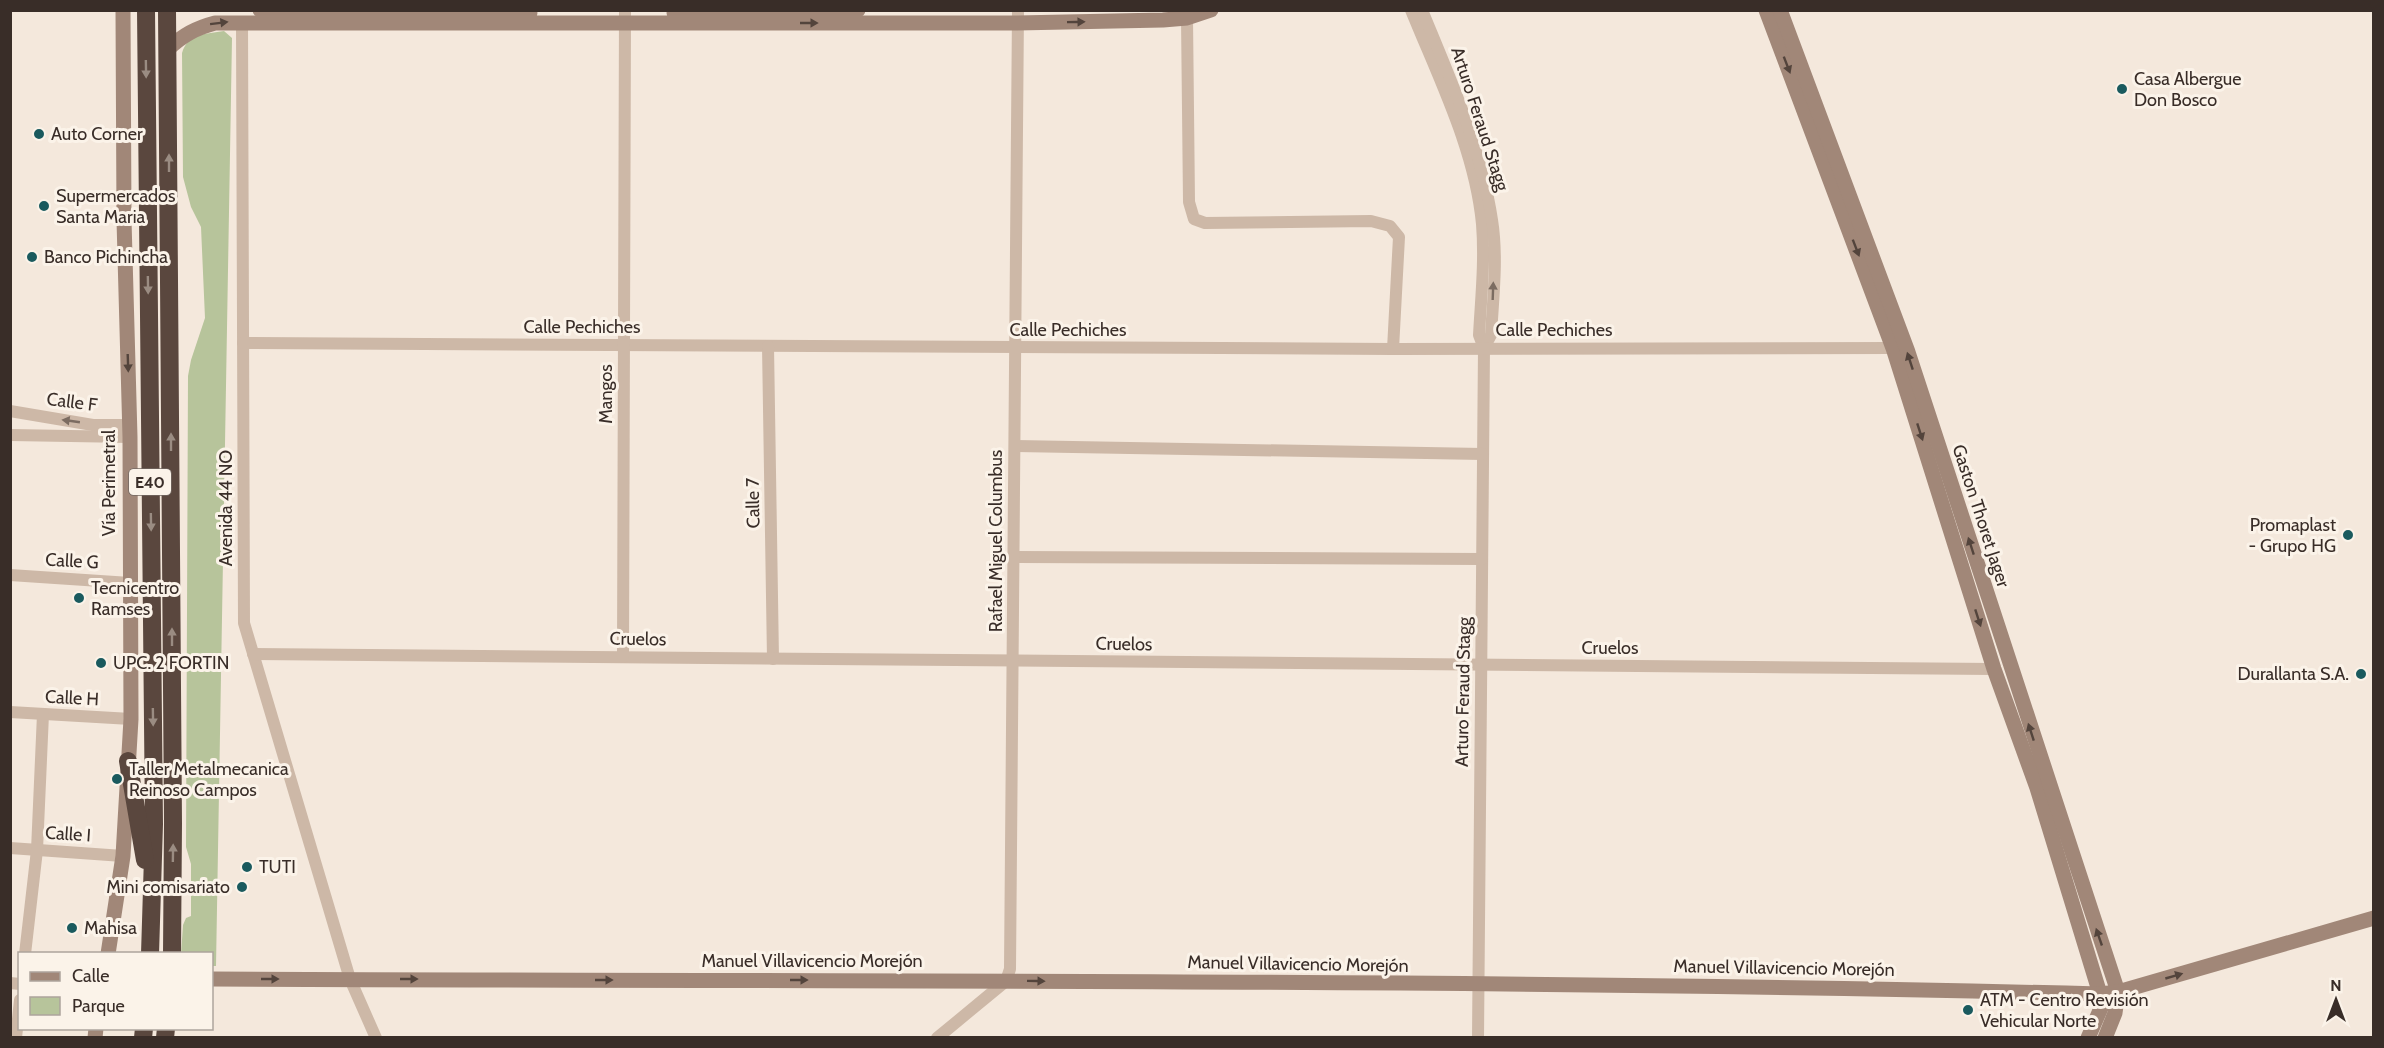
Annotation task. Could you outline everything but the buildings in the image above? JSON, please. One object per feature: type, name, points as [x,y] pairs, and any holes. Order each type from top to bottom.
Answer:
[{"type":"highway","name":"E40","points":[[146,10],[154,824],[150,952]]},
{"type":"highway","name":"E40","points":[[167,10],[172,952]]},
{"type":"highway","points":[[128,761],[151,899]]},
{"type":"street","name":"Vía Perimetral","points":[[108,952],[123,856],[130,719],[129,431],[124,220],[123,10]]},
{"type":"street","points":[[260,10],[625,16],[1187,18],[1210,10]]},
{"type":"street","points":[[168,49],[197,28],[215,23],[858,10]]},
{"type":"street","name":"Arturo Feraud Stagg","points":[[1411,10],[1454,114],[1476,185],[1483,246],[1479,335],[1484,348],[1482,665],[1478,820],[1478,1038]]},
{"type":"street","name":"Arturo Feraud Stagg","points":[[1422,10],[1466,121],[1482,173],[1492,221],[1494,243],[1491,335],[1484,348]]},
{"type":"street","name":"Gaston Thoret Jager","points":[[1766,10],[1893,348],[1994,669],[2037,788],[2100,994],[2101,1008],[2088,1038]]},
{"type":"street","name":"Gaston Thoret Jager","points":[[1780,10],[1904,342],[2118,992]]},
{"type":"street","name":"Mangos","points":[[624,657],[625,16]]},
{"type":"street","name":"Rafael Miguel Columbus","points":[[1006,981],[1010,969],[1017,17]]},
{"type":"street","points":[[1187,18],[1189,202],[1194,219],[1205,223],[1371,221],[1390,226],[1400,237],[1393,349]]},
{"type":"street","name":"Avenida 44 NO","points":[[242,22],[244,623],[350,979],[376,1038]]},
{"type":"street","name":"Calle Pechiches","points":[[243,343],[1393,349],[1893,348]]},
{"type":"street","name":"Calle 7","points":[[768,346],[773,659]]},
{"type":"street","name":"Calle F","points":[[10,411],[129,431]]},
{"type":"street","name":"Calle F","points":[[10,435],[129,431]]},
{"type":"street","points":[[1015,446],[1483,454]]},
{"type":"street","points":[[1014,557],[1482,559]]},
{"type":"street","name":"Calle G","points":[[10,575],[130,583]]},
{"type":"street","name":"Cruelos","points":[[253,654],[1994,669]]},
{"type":"street","name":"Calle H","points":[[10,712],[130,719]]},
{"type":"street","points":[[25,952],[37,850],[43,714]]},
{"type":"street","name":"Calle I","points":[[10,848],[123,856]]},
{"type":"street","name":"Manuel Villavicencio Morejón","points":[[213,979],[1787,986],[2100,994],[2118,992],[2373,918]]},
{"type":"street","points":[[937,1038],[1006,981]]},
{"type":"street","points":[[2105,1038],[2115,1013],[2118,992]]},
{"type":"street","points":[[16,1038],[18,1019]]},
{"type":"green space","points":[[224,31],[232,38],[216,966],[213,966],[213,952],[181,952],[183,925],[186,918],[191,916],[191,864],[186,847],[188,376],[205,318],[201,227],[191,207],[183,177],[182,53],[193,38]]},
{"type":"place","name":"Casa Albergue Don Bosco","points":[[2122,89]]},
{"type":"place","name":"Auto Corner","points":[[39,134]]},
{"type":"place","name":"Supermercados Santa Maria","points":[[44,206]]},
{"type":"place","name":"Banco Pichincha","points":[[32,257]]},
{"type":"place","name":"Promaplast - Grupo HG","points":[[2348,535]]},
{"type":"place","name":"Tecnicentro Ramses","points":[[79,598]]},
{"type":"place","name":"UPC. 2 FORTIN","points":[[101,663]]},
{"type":"place","name":"Durallanta S.A.","points":[[2361,674]]},
{"type":"place","name":"Taller Metalmecanica Reinoso Campos","points":[[117,779]]},
{"type":"place","name":"TUTI","points":[[247,867]]},
{"type":"place","name":"Mini comisariato","points":[[242,887]]},
{"type":"place","name":"Mahisa","points":[[72,928]]},
{"type":"place","name":"ATM - Centro Revisión Vehicular Norte","points":[[1968,1010]]}]
